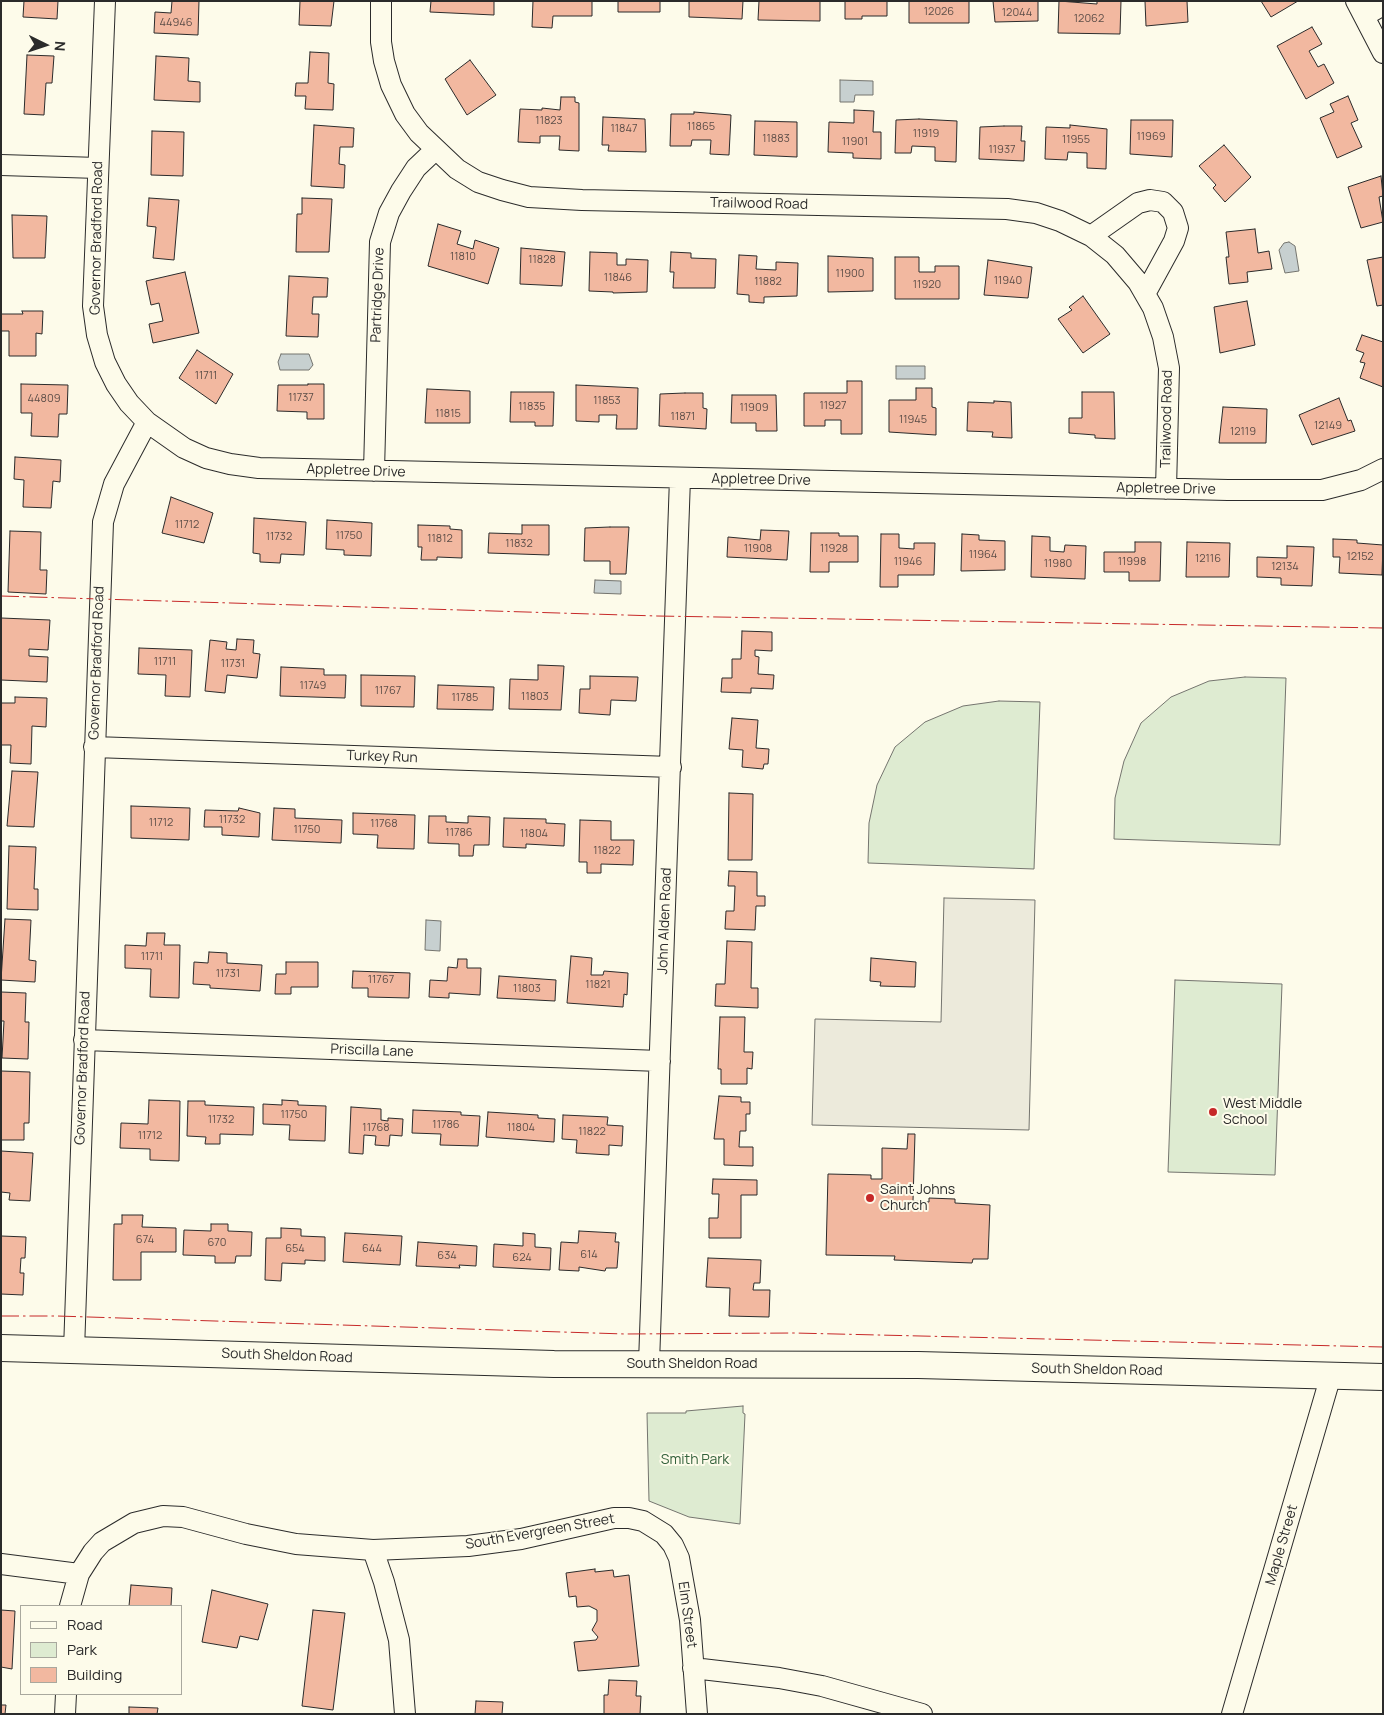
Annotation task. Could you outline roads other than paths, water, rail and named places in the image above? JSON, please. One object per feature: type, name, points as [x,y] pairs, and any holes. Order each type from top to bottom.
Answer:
[{"type":"main road","name":"South Sheldon Road","points":[[1,1348],[554,1364],[918,1365],[1383,1377]]},
{"type":"street","name":"Governor Bradford Road","points":[[74,1350],[103,522],[114,484],[147,422],[129,403],[116,384],[105,362],[97,335],[93,283],[106,1]]},
{"type":"street","points":[[381,1],[381,42],[391,85],[405,114],[435,150]]},
{"type":"street","points":[[1383,6],[1360,9],[1383,53]]},
{"type":"street","name":"Trailwood Road","points":[[435,150],[457,169],[478,182],[529,197],[1007,209],[1044,216],[1091,236],[1127,268],[1153,308],[1163,337],[1169,368],[1166,489]]},
{"type":"street","name":"Partridge Drive","points":[[374,471],[380,242],[389,213],[401,191],[416,168],[435,150]]},
{"type":"street","points":[[1,164],[98,168]]},
{"type":"street","points":[[1091,236],[1138,203],[1150,200],[1163,202],[1173,212],[1178,228],[1174,241],[1145,294]]},
{"type":"street","name":"Appletree Drive","points":[[147,422],[184,448],[230,464],[259,468],[1166,489],[1322,490],[1361,480],[1383,469]]},
{"type":"street","name":"John Alden Road","points":[[649,1364],[680,478]]},
{"type":"street","name":"Turkey Run","points":[[94,747],[671,767]]},
{"type":"street","name":"Priscilla Lane","points":[[84,1040],[660,1062]]},
{"type":"street","name":"Maple Street","points":[[1232,1714],[1331,1375]]},
{"type":"street","name":"South Evergreen Street","points":[[70,1605],[79,1574],[93,1552],[113,1533],[134,1523],[163,1516],[183,1517],[246,1534],[296,1544],[373,1550],[468,1546],[520,1539],[614,1518],[629,1518],[653,1526]]},
{"type":"street","name":"Elm Street","points":[[653,1526],[664,1534],[673,1545],[679,1558],[690,1620],[696,1714]]},
{"type":"street","points":[[373,1550],[384,1582],[398,1640],[405,1714]]},
{"type":"street","points":[[1,1564],[79,1574]]},
{"type":"street","points":[[693,1668],[737,1672],[822,1686],[922,1714]]},
{"type":"street","points":[[65,1714],[66,1695]]},
{"type":"place","name":"West Middle School","points":[[1213,1112]]},
{"type":"place","name":"Saint Johns Church","points":[[870,1198]]},
{"type":"park label","name":"Smith Park","points":[[695,1460]]}]
